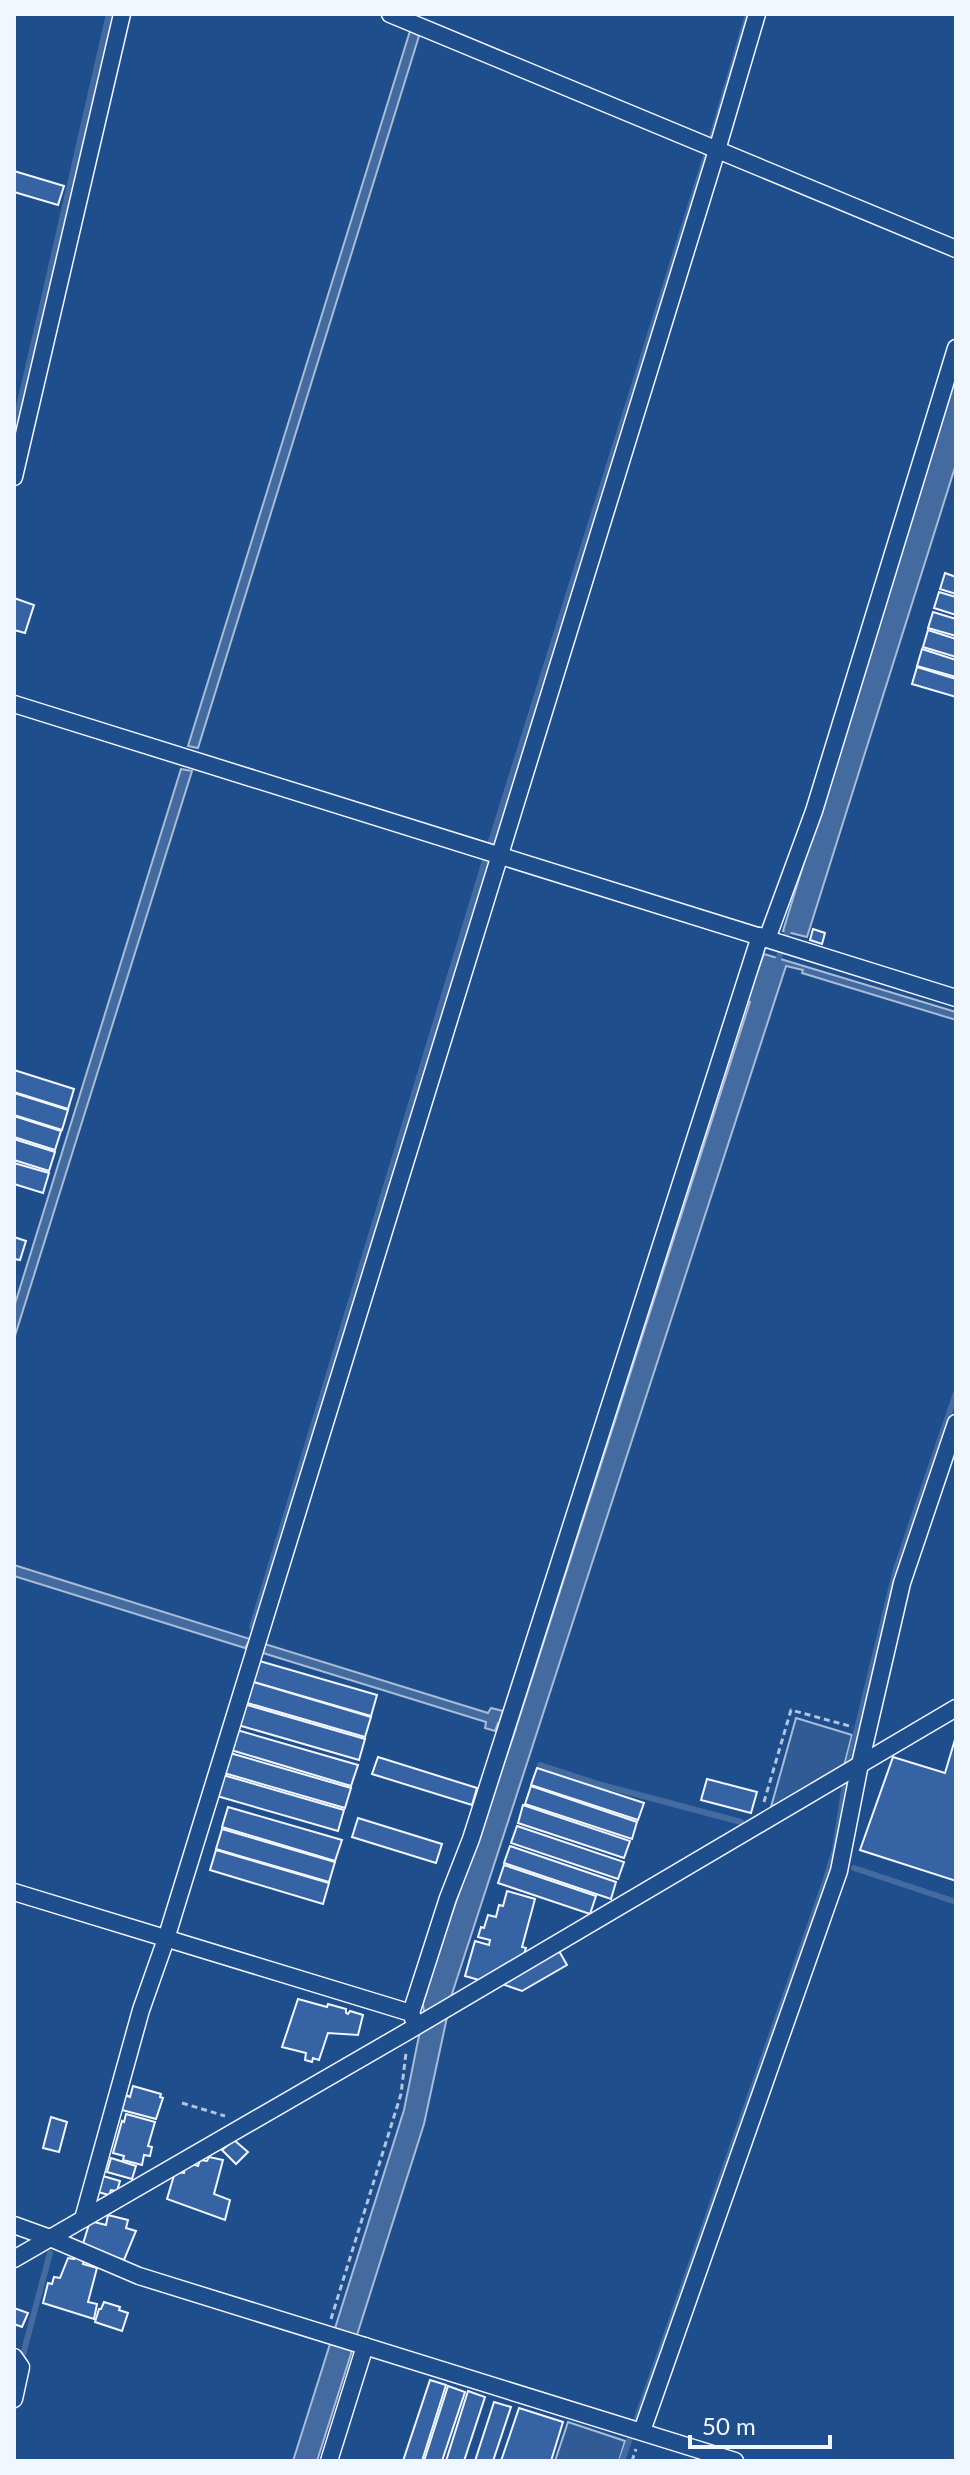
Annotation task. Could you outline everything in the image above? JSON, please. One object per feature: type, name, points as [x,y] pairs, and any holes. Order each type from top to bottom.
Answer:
[{"type":"street","points":[[14,477],[122,14]]},
{"type":"street","points":[[390,14],[956,249]]},
{"type":"street","points":[[83,2219],[141,2010],[166,1939],[757,14]]},
{"type":"street","points":[[414,2023],[448,1898],[471,1839],[766,938],[814,811],[956,348]]},
{"type":"street","points":[[14,704],[956,998]]},
{"type":"street","points":[[642,2431],[839,1871],[902,1583],[956,1423]]},
{"type":"street","points":[[14,2259],[414,2023],[453,2005],[956,1708]]},
{"type":"street","points":[[14,1892],[166,1939],[414,2023]]},
{"type":"street","points":[[14,2225],[139,2276],[735,2461]]},
{"type":"street","points":[[329,2461],[365,2346]]},
{"type":"street","points":[[14,2357],[21,2367],[14,2399]]},
{"type":"path","points":[[758,1825],[791,1710],[868,1731]]},
{"type":"path","points":[[327,2334],[401,2094],[414,2023]]},
{"type":"path","points":[[182,2103],[248,2123]]},
{"type":"shaded area","points":[[410,31],[419,36],[198,748],[188,746]]},
{"type":"shaded area","points":[[956,369],[956,464],[807,937],[783,931]]},
{"type":"shaded area","points":[[181,769],[192,771],[14,1339],[14,1307]]},
{"type":"shaded area","points":[[764,954],[956,1012],[956,1020],[786,966],[452,1994],[424,2124],[317,2461],[293,2461],[404,2110],[424,2011],[422,2000],[516,1729],[498,1723],[495,1731],[485,1728],[486,1722],[263,1653],[265,1644],[488,1713],[491,1708],[503,1711],[500,1720],[516,1724],[516,1728],[750,1002],[746,1001]]},
{"type":"shaded area","points":[[14,1565],[250,1639],[245,1648],[14,1576]]},
{"type":"shaded area","points":[[796,1718],[852,1735],[844,1766],[771,1807]]},
{"type":"shaded area","points":[[568,2422],[625,2441],[619,2461],[555,2461]]},
{"type":"building","points":[[14,171],[64,186],[58,205],[14,192]]},
{"type":"building","points":[[945,573],[956,577],[956,594],[940,589]]},
{"type":"building","points":[[939,592],[956,597],[956,615],[934,608]]},
{"type":"building","points":[[14,598],[34,605],[25,633],[14,630]]},
{"type":"building","points":[[933,612],[956,619],[956,636],[928,628]]},
{"type":"building","points":[[928,630],[956,639],[956,657],[923,647]]},
{"type":"building","points":[[922,649],[956,660],[956,677],[917,666]]},
{"type":"building","points":[[917,667],[956,679],[956,697],[912,684]]},
{"type":"building","points":[[813,929],[825,933],[822,944],[810,940]]},
{"type":"building","points":[[14,1070],[74,1089],[68,1109],[14,1092]]},
{"type":"building","points":[[14,1093],[68,1110],[62,1130],[14,1115]]},
{"type":"building","points":[[14,1116],[61,1131],[55,1150],[14,1137]]},
{"type":"building","points":[[14,1139],[55,1152],[49,1171],[14,1160]]},
{"type":"building","points":[[14,1163],[49,1173],[43,1193],[14,1184]]},
{"type":"building","points":[[14,1237],[26,1241],[20,1260],[14,1259]]},
{"type":"building","points":[[256,1660],[377,1695],[371,1716],[250,1681]]},
{"type":"building","points":[[250,1681],[371,1717],[365,1737],[244,1702]]},
{"type":"building","points":[[244,1704],[365,1739],[359,1760],[238,1725]]},
{"type":"building","points":[[237,1730],[358,1765],[351,1786],[231,1750]]},
{"type":"building","points":[[956,1736],[956,1881],[860,1850],[893,1757],[945,1773]]},
{"type":"building","points":[[230,1753],[351,1788],[345,1808],[224,1773]]},
{"type":"building","points":[[378,1757],[477,1788],[472,1805],[372,1774]]},
{"type":"building","points":[[537,1768],[644,1803],[638,1820],[531,1785]]},
{"type":"building","points":[[223,1775],[344,1810],[338,1831],[217,1796]]},
{"type":"building","points":[[707,1779],[757,1792],[751,1813],[701,1800]]},
{"type":"building","points":[[531,1786],[637,1822],[632,1839],[525,1804]]},
{"type":"building","points":[[523,1805],[630,1841],[624,1858],[518,1823]]},
{"type":"building","points":[[228,1807],[342,1840],[335,1861],[222,1827]]},
{"type":"building","points":[[358,1818],[442,1844],[436,1863],[352,1837]]},
{"type":"building","points":[[517,1826],[624,1862],[618,1879],[511,1843]]},
{"type":"building","points":[[222,1829],[335,1862],[329,1882],[216,1849]]},
{"type":"building","points":[[510,1846],[616,1882],[611,1899],[504,1863]]},
{"type":"building","points":[[216,1850],[329,1883],[323,1904],[210,1870]]},
{"type":"building","points":[[504,1865],[596,1896],[590,1914],[498,1883]]},
{"type":"building","points":[[507,1891],[535,1899],[522,1947],[526,1948],[524,1954],[479,1980],[465,1976],[475,1941],[489,1945],[490,1940],[478,1937],[481,1927],[484,1928],[488,1915],[496,1917]]},
{"type":"building","points":[[559,1951],[567,1965],[522,1991],[502,1984]]},
{"type":"building","points":[[298,1999],[346,2009],[348,2014],[350,2011],[363,2015],[358,2035],[328,2033],[319,2060],[313,2058],[312,2062],[305,2060],[306,2053],[282,2047]]},
{"type":"building","points":[[133,2086],[161,2094],[163,2098],[156,2119],[122,2110],[126,2095],[130,2097]]},
{"type":"building","points":[[126,2114],[155,2122],[148,2146],[152,2147],[150,2156],[144,2155],[142,2165],[123,2160],[124,2156],[113,2153]]},
{"type":"building","points":[[51,2117],[67,2122],[59,2152],[43,2148]]},
{"type":"building","points":[[234,2140],[248,2152],[236,2164],[222,2150]]},
{"type":"building","points":[[209,2157],[223,2160],[214,2194],[230,2200],[225,2220],[167,2199],[175,2172],[184,2173],[185,2166],[189,2167],[190,2163],[198,2166],[200,2160],[207,2161]]},
{"type":"building","points":[[111,2158],[136,2166],[132,2179],[107,2172]]},
{"type":"building","points":[[103,2176],[120,2181],[117,2191],[111,2190],[109,2195],[98,2192]]},
{"type":"building","points":[[108,2215],[128,2220],[126,2228],[136,2231],[124,2260],[82,2247],[90,2221],[106,2225]]},
{"type":"building","points":[[74,2256],[84,2258],[83,2264],[97,2268],[88,2302],[97,2304],[94,2319],[43,2303],[48,2283],[52,2284],[54,2277],[60,2278],[68,2258],[74,2259]]},
{"type":"building","points":[[104,2302],[128,2313],[122,2331],[95,2322]]},
{"type":"building","points":[[14,2308],[28,2313],[22,2327],[14,2324]]},
{"type":"building","points":[[430,2380],[446,2385],[422,2461],[403,2461]]},
{"type":"building","points":[[448,2386],[465,2392],[442,2461],[424,2461]]},
{"type":"building","points":[[468,2391],[485,2397],[464,2461],[446,2461]]},
{"type":"building","points":[[494,2402],[511,2407],[493,2461],[475,2461]]},
{"type":"building","points":[[519,2408],[563,2422],[551,2461],[501,2461]]},
{"type":"waterway","points":[[14,429],[109,14]]},
{"type":"waterway","points":[[252,1627],[483,867],[748,14]]},
{"type":"waterway","points":[[777,963],[790,925]]},
{"type":"waterway","points":[[848,1766],[896,1569],[956,1393]]},
{"type":"waterway","points":[[540,1765],[598,1784],[741,1822]]},
{"type":"waterway","points":[[622,2461],[825,1882],[835,1849],[846,1777]]},
{"type":"waterway","points":[[854,1868],[956,1902]]},
{"type":"waterway","points":[[21,2362],[50,2253]]}]
